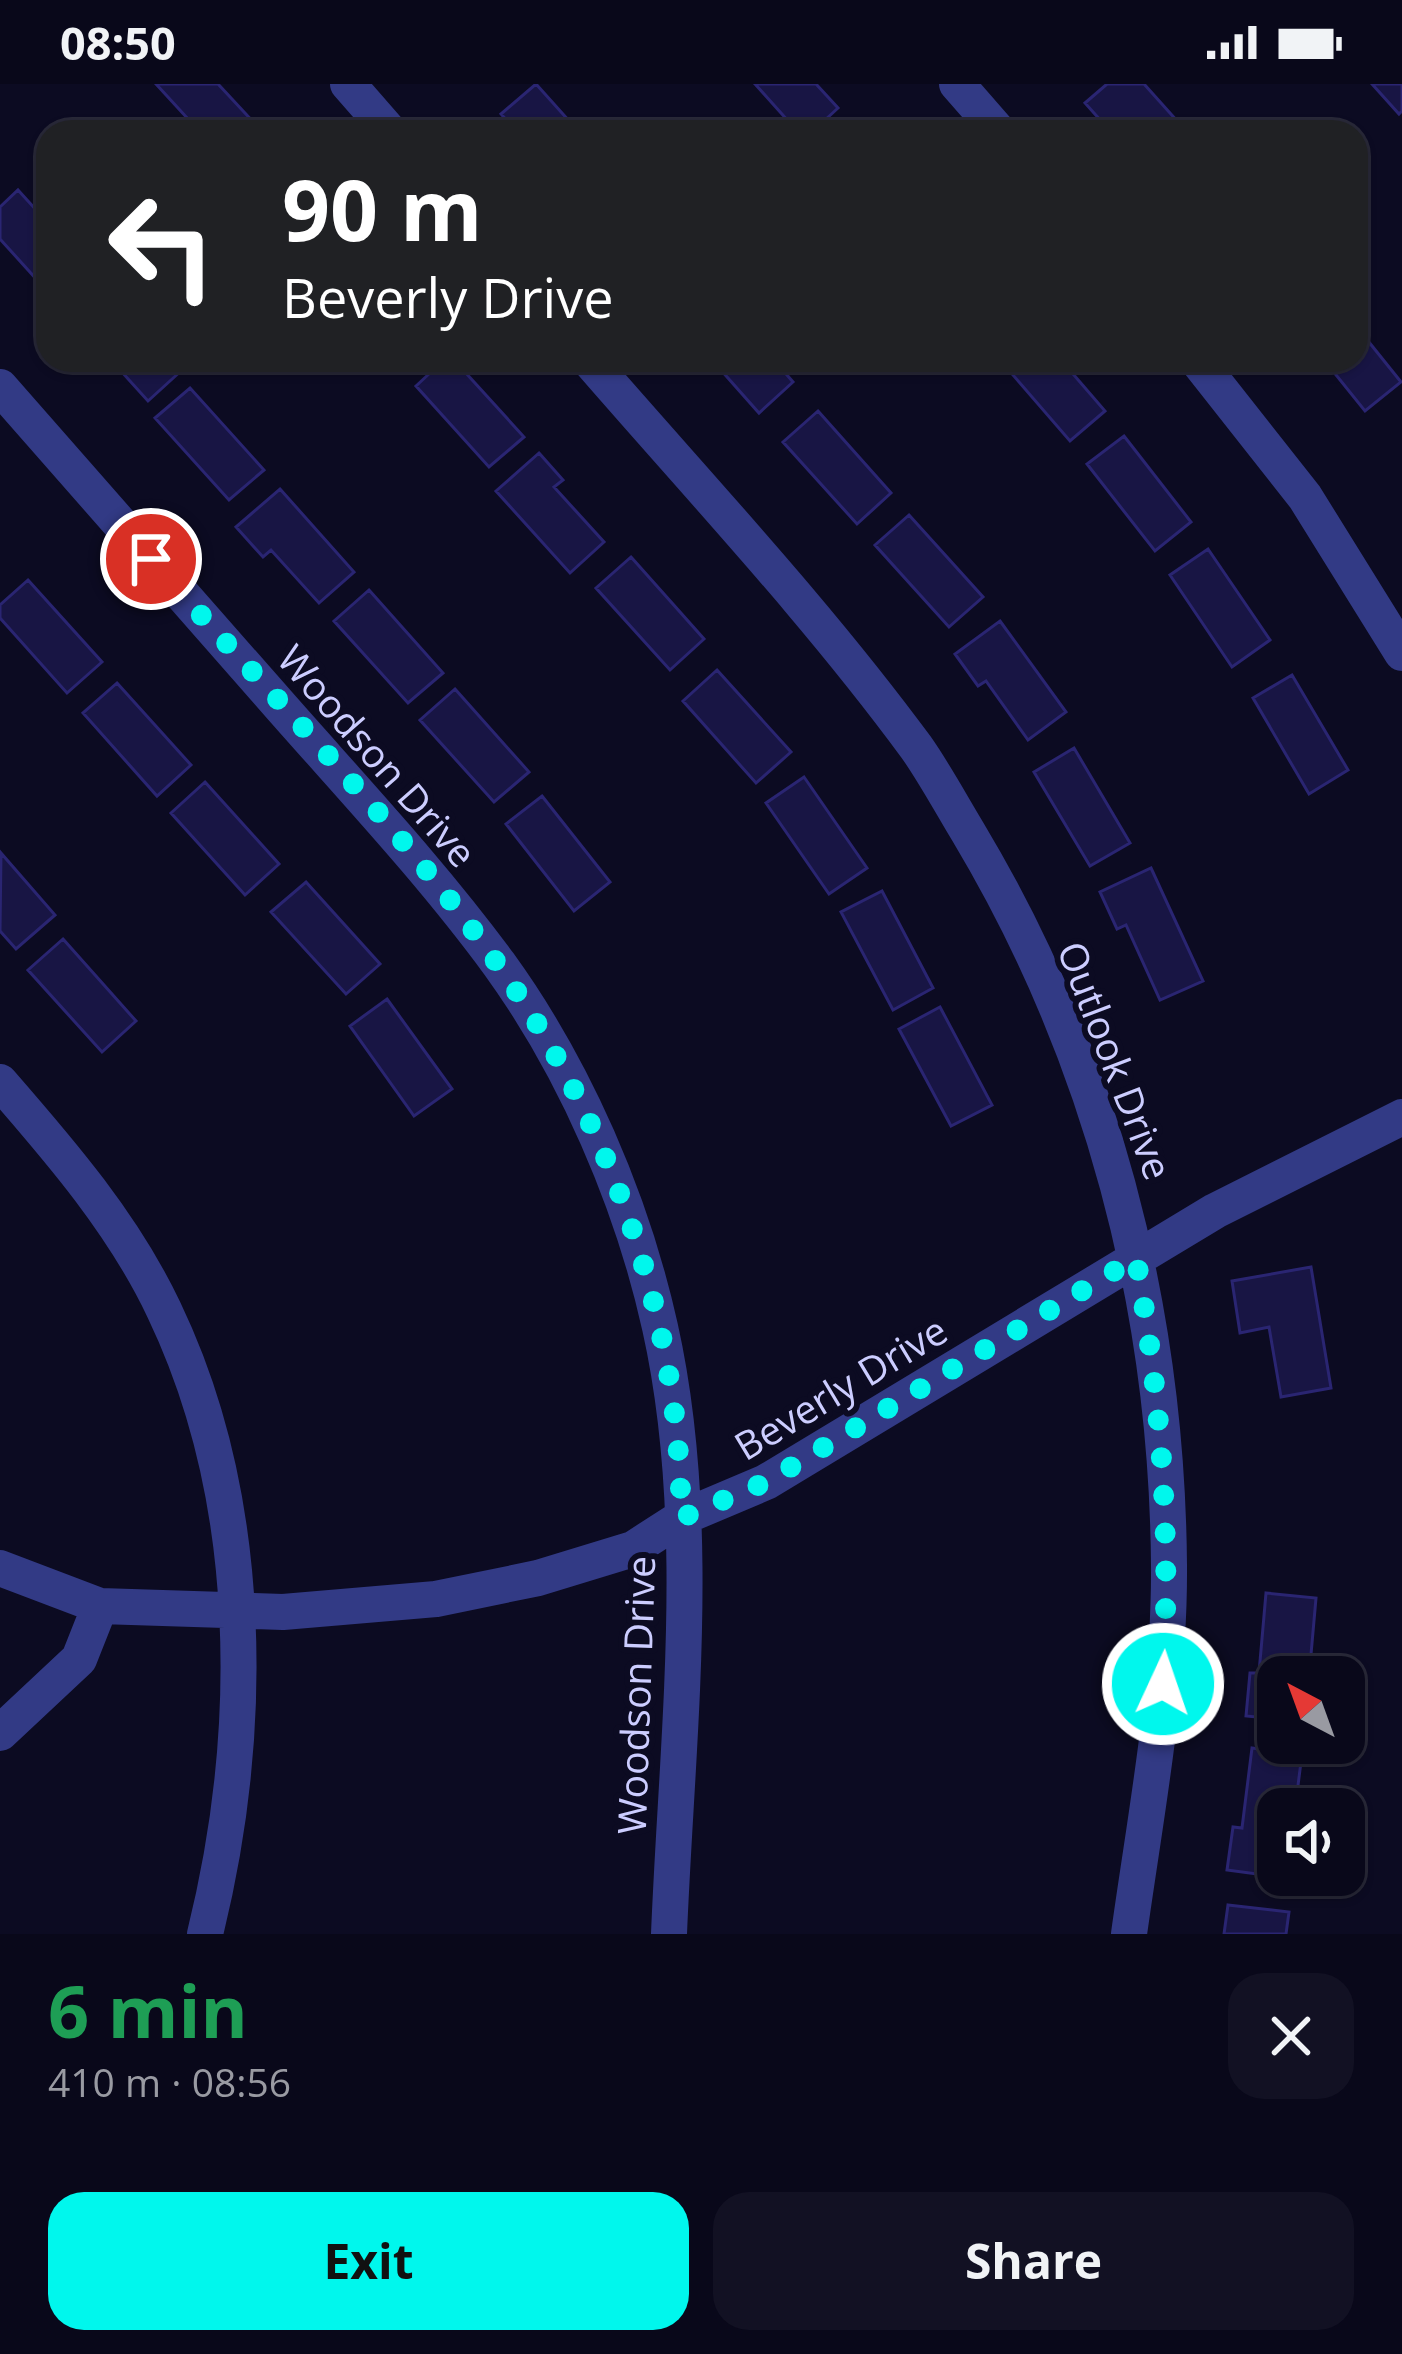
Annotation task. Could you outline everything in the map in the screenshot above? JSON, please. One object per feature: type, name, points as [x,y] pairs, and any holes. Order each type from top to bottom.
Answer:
[{"type":"street","points":[[348,84],[380,120]]},
{"type":"street","points":[[957,84],[988,120]]},
{"type":"street","name":"Outlook Drive","points":[[599,372],[836,644],[919,751],[997,881],[1045,977],[1095,1108],[1128,1210],[1161,1413],[1169,1567],[1163,1684],[1129,1934]]},
{"type":"street","points":[[1206,372],[1305,497],[1402,653]]},
{"type":"street","name":"Woodson Drive","points":[[0,387],[423,868],[500,967],[568,1078],[626,1211],[660,1327],[681,1468],[669,1934]]},
{"type":"street","points":[[0,1082],[104,1211],[165,1312],[205,1416],[220,1471],[235,1610],[232,1775],[205,1934]]},
{"type":"street","name":"Beverly Drive","points":[[0,1568],[100,1606],[320,1611],[457,1595],[538,1578],[633,1549],[681,1518],[766,1482],[1215,1210],[1402,1117]]},
{"type":"street","points":[[0,1733],[80,1659],[100,1606]]},
{"type":"building","points":[[156,84],[218,84],[251,120],[189,120]]},
{"type":"building","points":[[536,84],[568,120],[506,120],[501,114]]},
{"type":"building","points":[[755,84],[816,84],[838,108],[825,120],[787,120]]},
{"type":"building","points":[[1107,84],[1144,84],[1176,120],[1100,120],[1085,103]]},
{"type":"building","points":[[1372,84],[1402,84],[1399,114]]},
{"type":"building","points":[[18,190],[36,210],[36,279],[0,239],[0,207]]},
{"type":"building","points":[[1368,341],[1401,382],[1365,411],[1334,372],[1368,372]]},
{"type":"building","points":[[122,372],[180,372],[148,401]]},
{"type":"building","points":[[431,372],[465,372],[524,437],[489,467],[416,386]]},
{"type":"building","points":[[723,372],[784,372],[793,382],[759,413]]},
{"type":"building","points":[[1010,372],[1071,372],[1105,411],[1070,441]]},
{"type":"building","points":[[190,388],[264,470],[229,500],[155,418]]},
{"type":"building","points":[[818,411],[891,493],[857,524],[783,442]]},
{"type":"building","points":[[1124,436],[1191,522],[1155,551],[1087,464]]},
{"type":"building","points":[[539,453],[563,480],[554,487],[604,542],[570,573],[496,491]]},
{"type":"building","points":[[280,489],[354,572],[319,603],[271,550],[263,557],[236,527]]},
{"type":"building","points":[[909,515],[983,597],[949,627],[875,545]]},
{"type":"building","points":[[1208,549],[1270,640],[1232,667],[1170,575]]},
{"type":"building","points":[[631,557],[704,639],[670,670],[596,588]]},
{"type":"building","points":[[28,580],[102,662],[67,693],[0,618],[0,605]]},
{"type":"building","points":[[369,590],[443,673],[408,703],[334,621]]},
{"type":"building","points":[[1000,621],[1066,712],[1028,740],[986,681],[978,686],[955,654]]},
{"type":"building","points":[[717,670],[791,752],[756,783],[683,701]]},
{"type":"building","points":[[1292,675],[1348,770],[1309,794],[1253,698]]},
{"type":"building","points":[[117,683],[191,765],[157,796],[83,713]]},
{"type":"building","points":[[455,689],[529,772],[494,802],[420,720]]},
{"type":"building","points":[[1074,748],[1130,843],[1090,866],[1034,772]]},
{"type":"building","points":[[804,777],[867,868],[829,894],[766,803]]},
{"type":"building","points":[[205,782],[279,864],[245,895],[171,813]]},
{"type":"building","points":[[542,796],[610,882],[574,911],[506,824]]},
{"type":"building","points":[[1,853],[55,915],[16,949],[0,931]]},
{"type":"building","points":[[1151,868],[1203,981],[1160,1000],[1126,925],[1117,929],[1100,892]]},
{"type":"building","points":[[306,882],[380,964],[346,994],[271,912]]},
{"type":"building","points":[[882,891],[933,988],[893,1010],[841,912]]},
{"type":"building","points":[[63,939],[136,1021],[102,1052],[28,970]]},
{"type":"building","points":[[387,999],[452,1089],[414,1116],[350,1026]]},
{"type":"building","points":[[940,1007],[992,1105],[951,1126],[899,1029]]},
{"type":"building","points":[[1311,1267],[1331,1388],[1281,1397],[1269,1327],[1240,1333],[1232,1281]]},
{"type":"building","points":[[1266,1593],[1316,1598],[1311,1656],[1260,1656]]},
{"type":"building","points":[[1250,1673],[1257,1673],[1257,1717],[1246,1716]]},
{"type":"building","points":[[1252,1748],[1257,1749],[1257,1764],[1301,1764],[1298,1788],[1257,1788],[1257,1874],[1227,1870],[1233,1827],[1242,1828]]},
{"type":"building","points":[[1228,1905],[1289,1912],[1286,1934],[1224,1934]]},
{"type":"route","points":[[151,559],[423,868],[500,967],[568,1078],[626,1211],[660,1327],[681,1468],[681,1518],[766,1482],[1136,1258],[1161,1413],[1169,1567],[1163,1684]]}]
